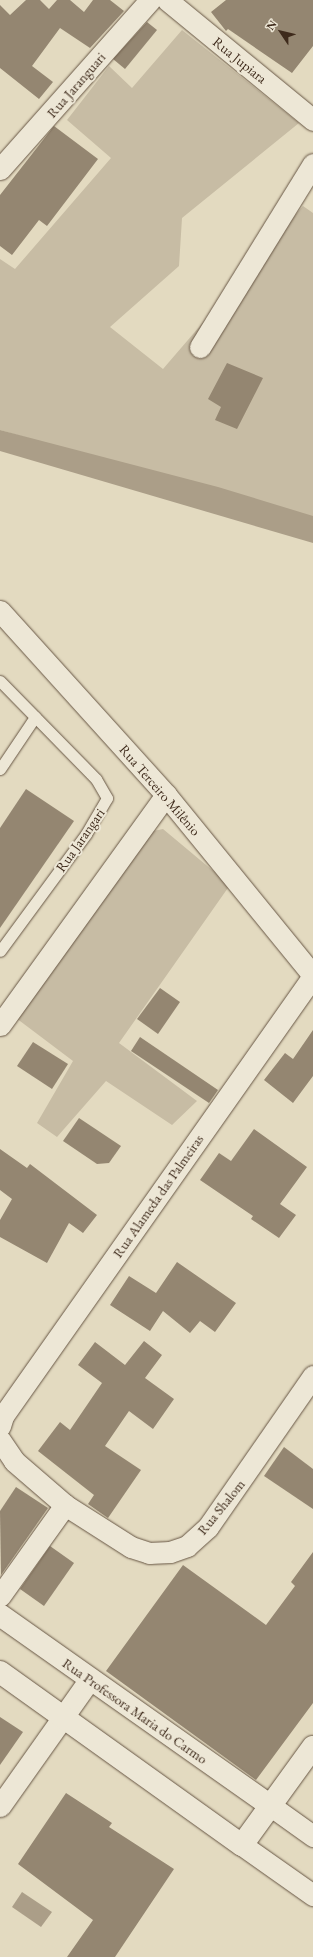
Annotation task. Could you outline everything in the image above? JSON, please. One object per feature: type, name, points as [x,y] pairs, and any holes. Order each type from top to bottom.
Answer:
[{"type":"street","name":"Rua Jaranguari","points":[[0,169],[150,0]]},
{"type":"street","name":"Rua Jupiara","points":[[167,0],[313,120]]},
{"type":"street","points":[[200,347],[313,164]]},
{"type":"street","name":"Rua Terceiro Milênio","points":[[0,611],[166,795],[313,975]]},
{"type":"street","points":[[0,1025],[166,795]]},
{"type":"street","name":"Rua Alameda das Palmeiras","points":[[2,1421],[313,975]]},
{"type":"street","name":"Rua Shalom","points":[[0,1440],[14,1461],[65,1505],[131,1547],[149,1553],[187,1546],[208,1527],[249,1473],[313,1376]]},
{"type":"street","points":[[0,1596],[65,1505]]},
{"type":"street","name":"Rua Professora Maria do Carmo","points":[[0,1615],[270,1806]]},
{"type":"street","points":[[0,1672],[313,1895]]},
{"type":"street","points":[[0,1806],[62,1716],[90,1679]]},
{"type":"street","points":[[242,1845],[313,1747]]},
{"type":"street","points":[[270,1806],[313,1836]]},
{"type":"lane","name":"Rua Jarangari","points":[[0,681],[96,779],[107,798],[86,834],[0,951]]},
{"type":"lane","points":[[0,769],[35,717]]},
{"type":"shaded area","points":[[182,30],[299,123],[182,218],[179,266],[110,327],[163,369],[303,206],[313,213],[313,520],[0,430],[0,259],[15,269],[111,158],[67,120],[109,66],[132,88]]},
{"type":"shaded area","points":[[0,430],[218,487],[313,516],[313,543],[0,451]]},
{"type":"shaded area","points":[[163,829],[230,885],[119,1043],[197,1101],[172,1125],[106,1081],[57,1137],[37,1123],[73,1061],[16,1018],[144,833]]},
{"type":"shaded area","points":[[22,1892],[52,1912],[41,1927],[12,1907]]},
{"type":"building","points":[[26,0],[40,0],[49,9],[57,0],[70,0],[84,12],[93,0],[110,0],[124,11],[90,48],[60,28],[32,66],[53,82],[39,99],[0,68],[0,5],[10,15]]},
{"type":"building","points":[[226,0],[313,0],[313,46],[292,73],[228,29],[226,31],[211,12]]},
{"type":"building","points":[[147,22],[157,30],[125,69],[113,59]]},
{"type":"building","points":[[54,126],[98,159],[47,226],[39,220],[12,255],[0,246],[0,195]]},
{"type":"building","points":[[227,363],[263,378],[237,429],[215,420],[221,407],[208,399]]},
{"type":"building","points":[[26,789],[74,821],[0,928],[0,828]]},
{"type":"building","points":[[160,988],[180,1002],[158,1034],[137,1019]]},
{"type":"building","points":[[313,1030],[313,1076],[293,1103],[264,1080],[285,1053],[293,1059]]},
{"type":"building","points":[[140,1037],[218,1090],[209,1103],[131,1051]]},
{"type":"building","points":[[33,1042],[68,1064],[52,1089],[17,1066]]},
{"type":"building","points":[[79,1118],[121,1146],[109,1163],[97,1164],[63,1141]]},
{"type":"building","points":[[254,1129],[307,1167],[280,1204],[296,1215],[279,1238],[251,1219],[253,1216],[200,1180],[219,1153],[231,1161]]},
{"type":"building","points":[[0,1149],[27,1168],[30,1164],[97,1215],[83,1233],[69,1223],[47,1263],[0,1237],[0,1220],[12,1199],[0,1190]]},
{"type":"building","points":[[177,1262],[236,1303],[215,1332],[200,1321],[190,1333],[163,1311],[150,1331],[110,1305],[129,1276],[156,1293]]},
{"type":"building","points":[[144,1341],[162,1355],[145,1378],[174,1399],[153,1429],[129,1411],[105,1446],[141,1470],[108,1518],[88,1504],[94,1495],[38,1451],[60,1422],[70,1430],[102,1383],[78,1365],[95,1342],[125,1365]]},
{"type":"building","points":[[284,1447],[313,1469],[313,1509],[264,1476]]},
{"type":"building","points":[[16,1487],[48,1508],[1,1575],[0,1511]]},
{"type":"building","points":[[50,1546],[74,1563],[44,1606],[20,1589]]},
{"type":"building","points":[[313,1552],[313,1703],[256,1780],[106,1671],[183,1565],[266,1625],[295,1586],[291,1582]]},
{"type":"building","points":[[0,1717],[23,1732],[0,1765]]},
{"type":"building","points":[[66,1793],[112,1823],[109,1827],[174,1869],[115,1957],[67,1957],[93,1920],[18,1864]]}]
